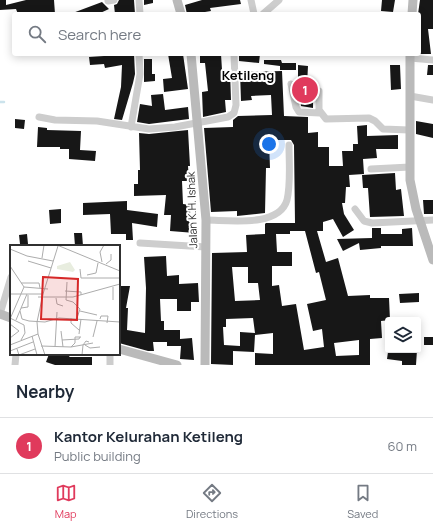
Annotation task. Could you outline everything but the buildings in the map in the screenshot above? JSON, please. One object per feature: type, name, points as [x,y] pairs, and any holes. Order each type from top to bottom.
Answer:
[{"type":"street","points":[[139,0],[140,12]]},
{"type":"street","points":[[177,0],[180,12]]},
{"type":"street","points":[[251,0],[254,12]]},
{"type":"street","points":[[265,12],[279,0]]},
{"type":"street","points":[[412,12],[413,0]]},
{"type":"street","points":[[131,127],[140,74],[139,56]]},
{"type":"street","name":"Jalan K.H. Ishak","points":[[191,56],[199,123],[206,220],[204,365]]},
{"type":"street","points":[[39,117],[55,120],[97,121],[131,127],[160,128],[199,123],[228,117],[234,113],[236,105],[234,56]]},
{"type":"street","points":[[433,60],[410,56],[409,130],[411,188],[419,220],[433,260]]},
{"type":"street","points":[[291,84],[296,107],[299,112],[320,113],[326,119],[369,118],[375,121],[383,129],[409,130]]},
{"type":"street","points":[[319,91],[320,113]]},
{"type":"street","points":[[410,96],[433,100]]},
{"type":"street","points":[[206,220],[261,220],[275,215],[286,202],[289,184],[289,145]]},
{"type":"street","points":[[371,169],[410,167]]},
{"type":"street","points":[[355,209],[367,223],[379,224],[433,220]]},
{"type":"street","points":[[140,242],[206,247]]},
{"type":"street","points":[[10,280],[0,314],[10,318]]},
{"type":"street","points":[[120,348],[173,365]]},
{"type":"place","name":"Kantor Kelurahan Ketileng","points":[[305,90]]},
{"type":"district","name":"Ketileng","points":[[248,75]]}]
